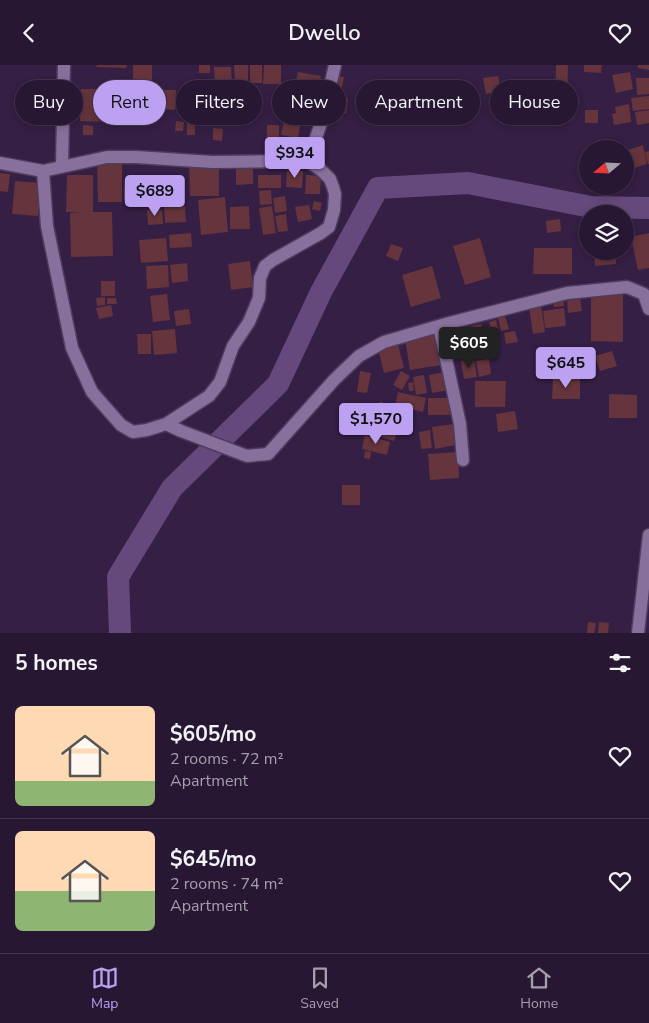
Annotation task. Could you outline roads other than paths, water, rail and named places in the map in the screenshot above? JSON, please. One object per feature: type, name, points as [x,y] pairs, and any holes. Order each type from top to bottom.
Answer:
[{"type":"street","points":[[62,167],[64,65]]},
{"type":"street","points":[[308,161],[322,120],[335,65]]},
{"type":"street","points":[[0,163],[43,171],[108,157],[212,162],[308,161],[330,179],[335,194],[334,210],[329,227],[273,259],[265,266],[260,278],[259,298],[250,321],[233,345],[220,382],[209,396],[166,424],[133,432],[121,425],[92,393],[72,348],[47,225],[43,171]]},
{"type":"street","points":[[166,424],[247,456],[268,454],[334,380],[359,356],[384,342],[567,293],[605,288],[627,287],[638,290],[644,294],[649,309]]},
{"type":"street","points":[[439,326],[460,424],[463,460]]},
{"type":"street","points":[[638,633],[649,535]]},
{"type":"waterway","points":[[120,633],[118,577],[172,488],[278,384],[321,292],[378,188],[468,183],[591,207],[649,208]]}]
